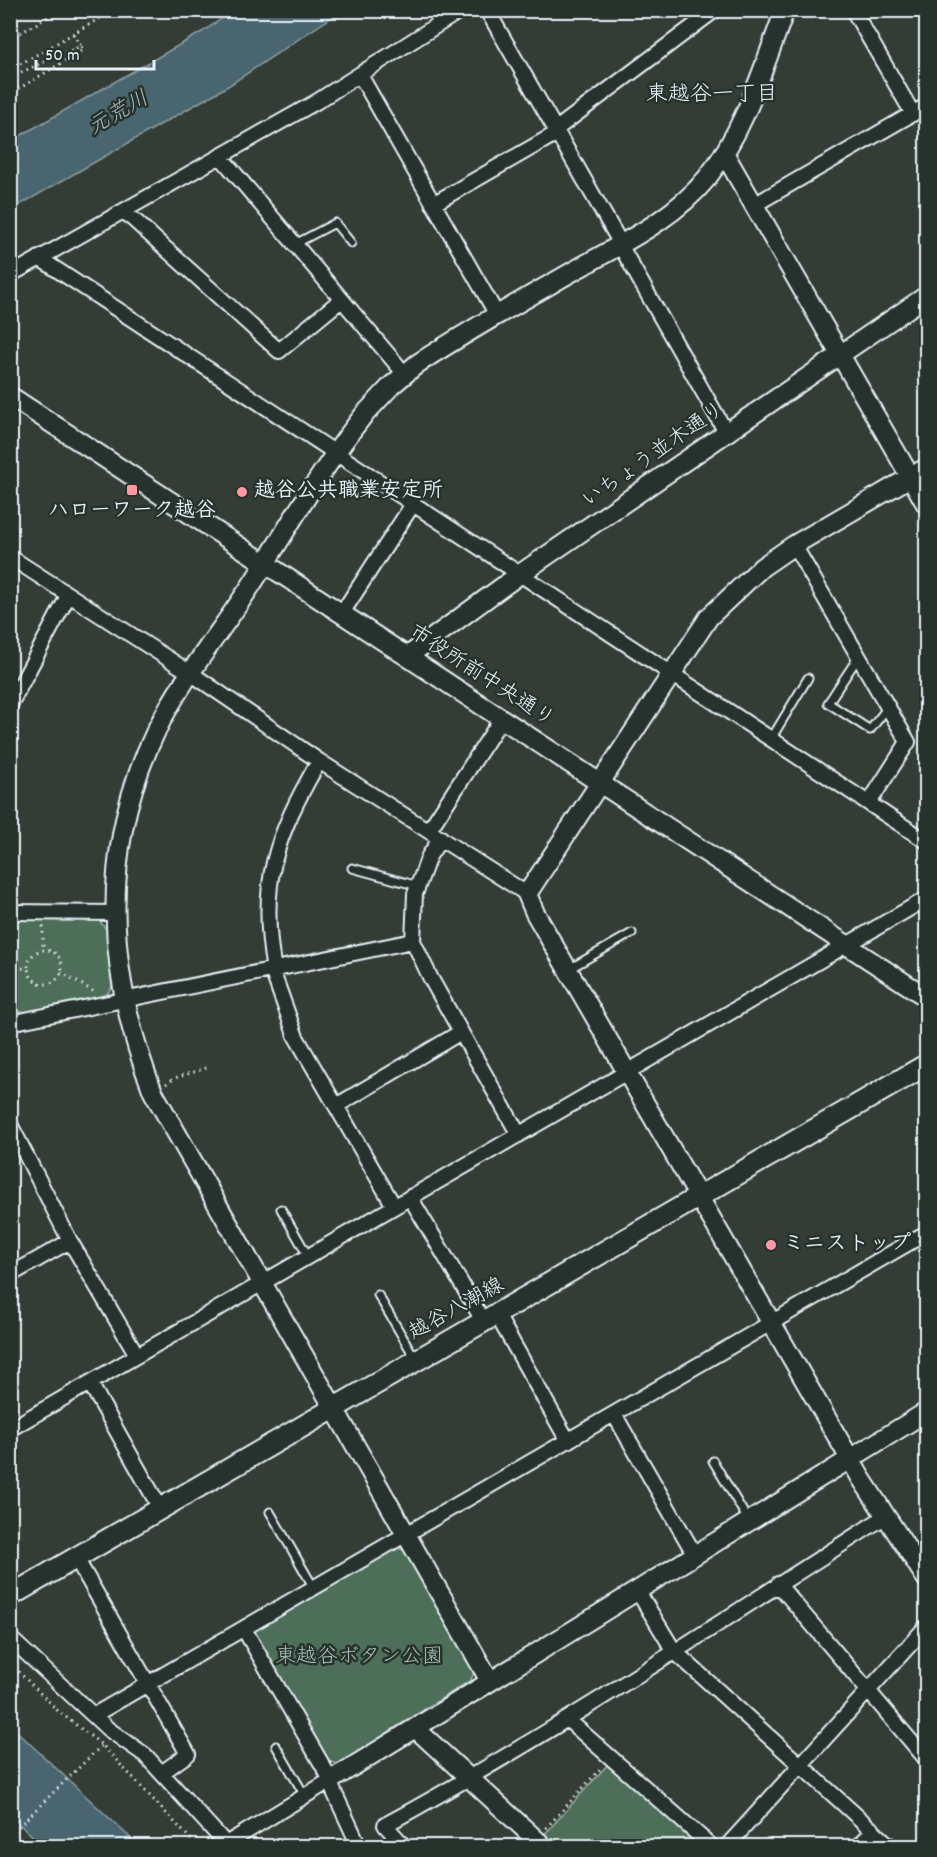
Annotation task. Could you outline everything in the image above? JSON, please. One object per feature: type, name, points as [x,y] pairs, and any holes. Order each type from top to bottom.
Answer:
[{"type":"main road","name":"越谷八潮線","points":[[10,1596],[927,1065]]},
{"type":"street","points":[[10,274],[360,75],[461,10]]},
{"type":"street","points":[[487,10],[727,434]]},
{"type":"street","points":[[433,204],[556,132],[715,10]]},
{"type":"street","points":[[490,1681],[261,1285],[153,1092],[138,1054],[117,964],[115,913],[120,850],[135,784],[156,730],[363,416],[404,373],[497,315],[620,244],[670,213],[689,197],[706,179],[724,153],[744,117],[785,10]]},
{"type":"street","points":[[853,10],[913,114]]},
{"type":"street","points":[[360,75],[497,315]]},
{"type":"street","points":[[754,206],[927,106]]},
{"type":"street","points":[[724,153],[927,504]]},
{"type":"street","points":[[220,156],[404,373]]},
{"type":"street","points":[[124,211],[279,351],[341,300]]},
{"type":"street","points":[[39,258],[927,841]]},
{"type":"street","name":"いちょう並木通り","points":[[408,656],[520,574],[927,296]]},
{"type":"street","name":"市役所前中央通り","points":[[10,396],[927,997]]},
{"type":"street","points":[[527,894],[670,673],[709,617],[762,567],[794,545],[927,468]]},
{"type":"street","points":[[342,613],[413,504]]},
{"type":"street","points":[[794,545],[908,742],[869,803]]},
{"type":"street","points":[[10,557],[192,674],[319,761],[527,894],[568,970],[850,1459],[927,1578]]},
{"type":"street","points":[[11,700],[68,596]]},
{"type":"street","points":[[429,830],[502,718]]},
{"type":"street","points":[[319,761],[291,810],[279,838],[273,865],[267,926],[273,970],[296,1037],[394,1206]]},
{"type":"street","points":[[441,838],[429,856],[418,886],[412,910],[413,941],[519,1135]]},
{"type":"street","points":[[10,1429],[927,899]]},
{"type":"street","points":[[10,912],[115,913]]},
{"type":"street","points":[[10,1023],[413,941]]},
{"type":"street","points":[[336,1106],[461,1032]]},
{"type":"street","points":[[12,1134],[70,1241],[137,1355]]},
{"type":"street","points":[[410,1197],[568,1441]]},
{"type":"street","points":[[94,1715],[927,1233]]},
{"type":"street","points":[[12,1271],[70,1241]]},
{"type":"street","points":[[90,1383],[160,1508]]},
{"type":"street","points":[[10,1638],[94,1715],[163,1772],[226,1844],[927,1412]]},
{"type":"street","points":[[614,1414],[695,1555]]},
{"type":"street","points":[[404,1846],[385,1825],[469,1780],[886,1516]]},
{"type":"street","points":[[76,1558],[189,1755],[163,1772]]},
{"type":"street","points":[[778,1584],[927,1759]]},
{"type":"street","points":[[637,1590],[674,1651],[890,1846]]},
{"type":"street","points":[[727,1846],[927,1627]]},
{"type":"street","points":[[244,1629],[330,1781],[359,1846]]},
{"type":"street","points":[[567,1719],[711,1846]]},
{"type":"street","points":[[415,1728],[539,1845]]},
{"type":"street","points":[[859,1846],[873,1831]]},
{"type":"lane","points":[[295,244],[335,223],[351,243]]},
{"type":"lane","points":[[859,656],[828,703],[870,730],[888,706]]},
{"type":"lane","points":[[771,739],[808,678]]},
{"type":"lane","points":[[352,868],[418,886]]},
{"type":"lane","points":[[568,970],[633,933]]},
{"type":"lane","points":[[281,1209],[308,1256]]},
{"type":"lane","points":[[378,1295],[416,1360]]},
{"type":"lane","points":[[713,1461],[749,1523]]},
{"type":"lane","points":[[270,1512],[315,1588]]},
{"type":"lane","points":[[276,1746],[304,1796]]},
{"type":"path","points":[[10,39],[60,10]]},
{"type":"path","points":[[10,70],[114,10]]},
{"type":"path","points":[[10,94],[83,50],[73,34]]},
{"type":"path","points":[[10,77],[81,46]]},
{"type":"path","points":[[42,912],[43,949]]},
{"type":"path","points":[[43,949],[58,955],[62,966],[54,982],[42,984],[32,979],[27,968],[31,956],[43,949]]},
{"type":"path","points":[[10,969],[27,968]]},
{"type":"path","points":[[61,972],[93,989],[104,1004]]},
{"type":"path","points":[[153,1092],[175,1078],[209,1067]]},
{"type":"path","points":[[10,1663],[58,1712],[102,1745],[196,1846]]},
{"type":"path","points":[[10,1835],[102,1745]]},
{"type":"path","points":[[539,1845],[540,1834],[611,1757]]},
{"type":"green space","points":[[11,919],[99,920],[106,929],[112,987],[105,997],[11,1015]]},
{"type":"green space","name":"東越谷ボタン公園","points":[[395,1547],[407,1551],[475,1669],[471,1680],[338,1764],[327,1761],[254,1636],[256,1627]]},
{"type":"green space","points":[[609,1763],[701,1846],[555,1846],[543,1836]]},
{"type":"water","name":"元荒川","points":[[233,11],[341,11],[228,86],[11,210],[11,141],[202,32]]},
{"type":"water","points":[[10,1726],[139,1846],[43,1846],[11,1816]]},
{"type":"place","name":"ハローワーク越谷","points":[[132,490]]},
{"type":"place","name":"越谷公共職業安定所","points":[[242,492]]},
{"type":"place","name":"ミニストップ","points":[[771,1245]]},
{"type":"district","name":"東越谷一丁目","points":[[712,95]]}]
